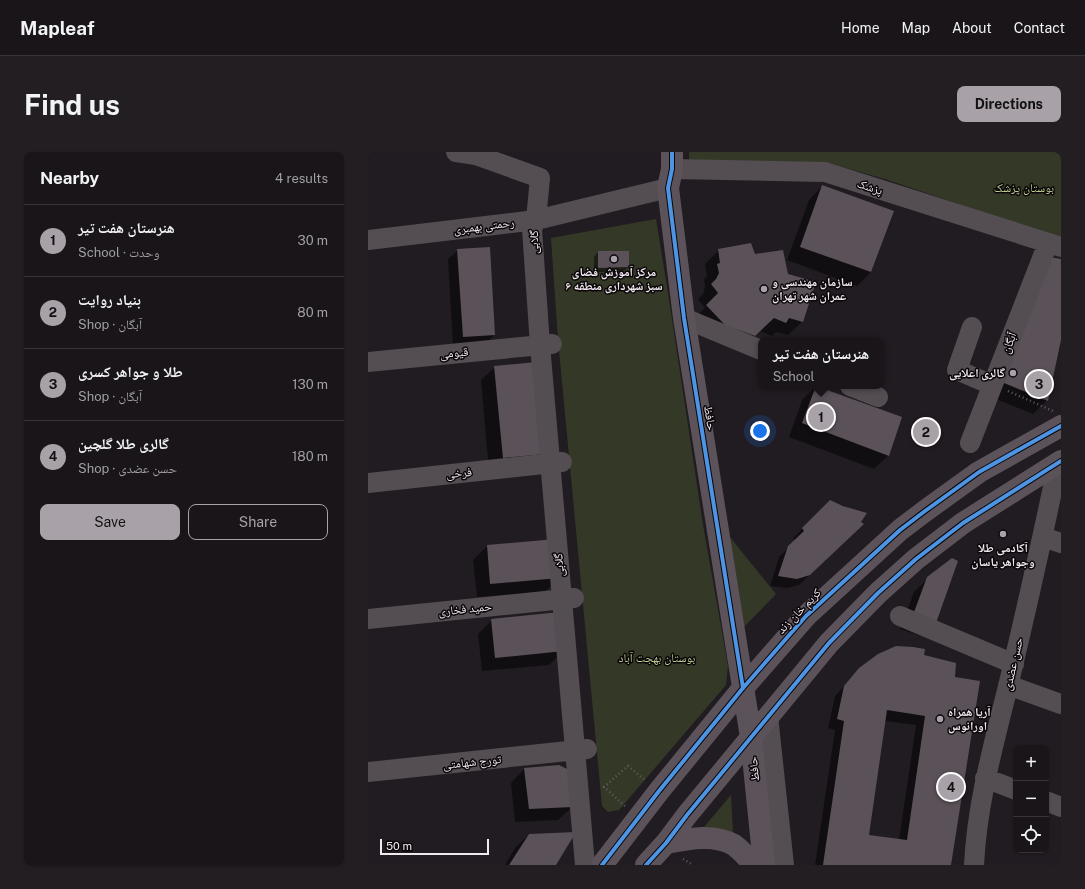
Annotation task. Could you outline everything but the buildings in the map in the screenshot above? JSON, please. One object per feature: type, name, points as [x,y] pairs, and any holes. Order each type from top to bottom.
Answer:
[{"type":"main road","name":"حافظ","points":[[670,178],[684,318],[751,737],[764,865]]},
{"type":"main road","name":"کریم خان زند","points":[[602,865],[743,688],[806,616],[900,530],[925,511],[980,472],[1061,426]]},
{"type":"main road","points":[[646,865],[666,843],[687,815],[829,643],[867,603],[893,578],[963,523],[1060,458]]},
{"type":"main road","points":[[666,843],[702,838],[714,839],[738,849],[754,865]]},
{"type":"street","name":"گلابی","points":[[456,152],[476,155],[540,178],[537,226],[581,750],[585,865]]},
{"type":"street","name":"پزشک","points":[[670,178],[825,172],[1054,245]]},
{"type":"street","name":"رحمتی بهمبری","points":[[368,240],[537,226],[670,178]]},
{"type":"street","name":"آبگان","points":[[970,443],[992,385],[1054,245]]},
{"type":"street","points":[[684,318],[758,349]]},
{"type":"street","points":[[972,328],[958,370],[992,385]]},
{"type":"street","name":"قیومی","points":[[368,362],[546,344]]},
{"type":"street","points":[[858,389],[878,397]]},
{"type":"street","name":"حسن عضدی","points":[[974,865],[975,838],[985,778],[1008,685],[1052,540],[1060,458]]},
{"type":"street","name":"فرخی","points":[[368,483],[556,463]]},
{"type":"street","name":"حمید فخاری","points":[[368,619],[568,599]]},
{"type":"street","points":[[900,616],[1014,664]]},
{"type":"street","points":[[1008,685],[1061,704]]},
{"type":"street","points":[[768,716],[784,865]]},
{"type":"street","name":"گلابی","points":[[581,750],[598,865]]},
{"type":"street","name":"تورج شهامتی","points":[[368,772],[581,750]]},
{"type":"street","points":[[985,778],[1013,789]]},
{"type":"street","points":[[1049,803],[1061,807]]},
{"type":"path","points":[[992,385],[1047,408]]},
{"type":"path","points":[[604,787],[628,766],[659,792]]},
{"type":"path","points":[[687,862],[693,865]]},
{"type":"green space","name":"بوستان پزشک","points":[[689,152],[1061,152],[1061,237],[888,180],[829,163],[689,162]]},
{"type":"green space","name":"بوستان بهجت آباد","points":[[656,219],[703,525],[728,666],[726,685],[619,810],[608,812],[602,806],[558,339],[551,238]]},
{"type":"green space","points":[[729,536],[776,594],[744,627]]},
{"type":"green space","points":[[731,795],[733,834],[716,828],[704,827]]},
{"type":"cycle path","points":[[672,152],[672,169],[668,188],[684,318],[743,688]]},
{"type":"cycle path","points":[[602,865],[659,791],[743,688],[806,616],[900,530],[925,511],[979,472],[1061,426]]},
{"type":"cycle path","points":[[646,865],[666,843],[687,815],[829,643],[878,593],[916,559],[963,523],[1061,461]]},
{"type":"place","name":"مرکز آموزش فضای سبز شهرداری منطقه ۶","points":[[614,259]]},
{"type":"place","name":"سازمان مهندسی و عمران شهر تهران","points":[[764,289]]},
{"type":"place","name":"گالری اعلایی","points":[[1013,373]]},
{"type":"place","name":"طلا و جواهر کسری","points":[[1039,384]]},
{"type":"place","name":"هنرستان هفت تیر","points":[[821,417]]},
{"type":"place","name":"بنیاد روایت","points":[[926,432]]},
{"type":"place","name":"آکادمی طلا وجواهر یاسان","points":[[1003,534]]},
{"type":"place","name":"آریا همراه اورانوس","points":[[940,719]]},
{"type":"place","name":"گالری طلا گلچین","points":[[951,787]]}]
